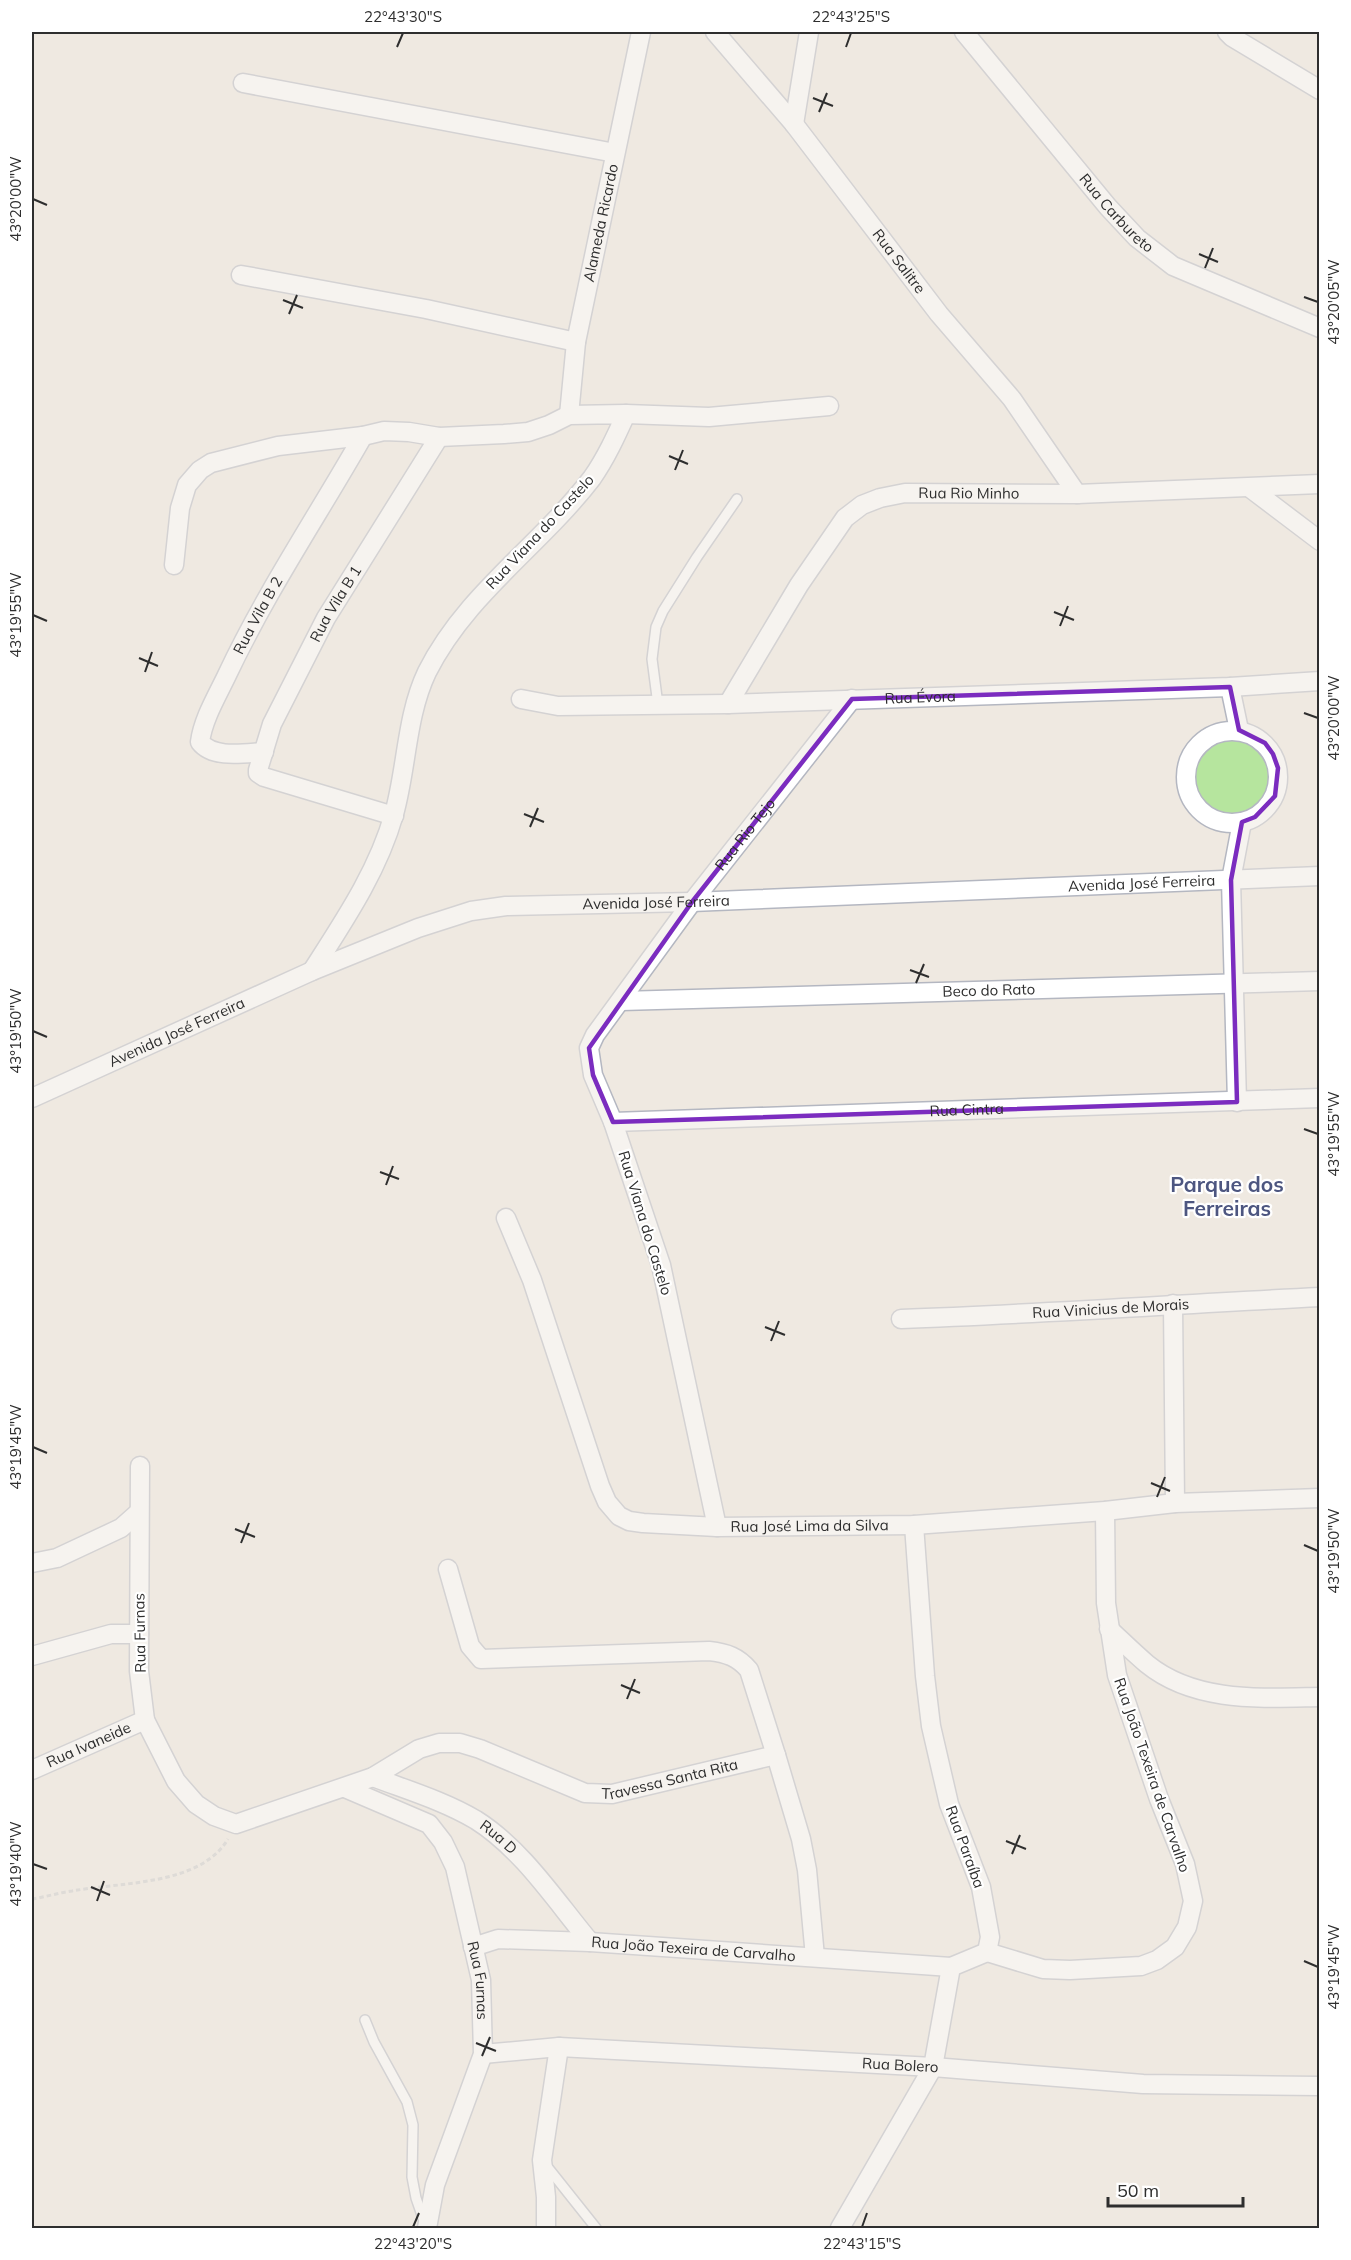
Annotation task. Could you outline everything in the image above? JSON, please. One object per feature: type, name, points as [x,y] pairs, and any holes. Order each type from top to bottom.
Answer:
[{"type":"street","name":"Alameda Ricardo","points":[[569,415],[576,342],[641,32]]},
{"type":"street","name":"Rua Salitre","points":[[715,32],[794,124],[939,314],[1012,399],[1077,494]]},
{"type":"street","points":[[794,124],[809,32]]},
{"type":"street","name":"Rua Carbureto","points":[[964,32],[1108,207],[1137,238],[1173,266],[1320,328]]},
{"type":"street","points":[[1227,32],[1320,90]]},
{"type":"street","points":[[243,83],[615,153]]},
{"type":"street","points":[[241,275],[426,309],[576,342]]},
{"type":"street","points":[[174,565],[180,508],[187,485],[200,470],[211,463],[278,446],[363,436],[384,431],[439,437],[528,432],[569,415],[626,414],[710,417],[829,406]]},
{"type":"street","name":"Rua Viana do Castelo","points":[[312,971],[363,888],[386,841],[399,795],[413,715],[427,673],[449,637],[482,594],[592,478],[611,447],[626,414]]},
{"type":"street","name":"Rua Vila B 2","points":[[264,752],[234,753],[209,750],[200,742],[201,736],[212,705],[249,628],[363,436]]},
{"type":"street","name":"Rua Vila B 1","points":[[394,816],[258,774],[272,724],[326,618],[439,437]]},
{"type":"street","name":"Rua Rio Minho","points":[[728,704],[799,585],[845,518],[862,505],[880,498],[905,493],[1077,494],[1320,484]]},
{"type":"street","points":[[1250,488],[1320,542]]},
{"type":"street","name":"Rua Évora","points":[[521,699],[558,706],[728,704],[1230,687],[1320,681]]},
{"type":"street","points":[[1230,687],[1239,730]]},
{"type":"street","name":"Rua Rio Tejo","points":[[621,1001],[692,902],[852,699]]},
{"type":"street","points":[[1239,730],[1253,735],[1273,754],[1278,768],[1278,782],[1275,796],[1267,808],[1255,817],[1242,822],[1227,823],[1213,819],[1201,811],[1192,800],[1186,778],[1190,757],[1198,745],[1210,735],[1239,730]]},
{"type":"street","points":[[1237,1102],[1231,879],[1242,822]]},
{"type":"street","name":"Avenida José Ferreira","points":[[32,1098],[312,971],[418,928],[471,911],[506,906],[692,902],[1320,876]]},
{"type":"street","name":"Beco do Rato","points":[[621,1001],[1320,981]]},
{"type":"street","name":"Rua Viana do Castelo","points":[[621,1001],[595,1035],[589,1048],[592,1075],[613,1122],[661,1265],[717,1527]]},
{"type":"street","name":"Rua Cintra","points":[[613,1122],[1320,1098]]},
{"type":"street","name":"Rua José Lima da Silva","points":[[506,1218],[532,1280],[607,1502],[619,1516],[628,1521],[717,1527],[914,1525],[1105,1511],[1175,1503],[1320,1498]]},
{"type":"street","name":"Rua Vinicius de Morais","points":[[901,1319],[1038,1314],[1173,1304],[1320,1297]]},
{"type":"street","points":[[1173,1304],[1175,1503]]},
{"type":"street","name":"Rua Furnas","points":[[140,1466],[139,1671],[145,1720],[176,1781],[196,1804],[214,1816],[236,1824]]},
{"type":"street","name":"Rua João Texeira de Carvalho","points":[[987,1952],[1043,1969],[1070,1970],[1141,1966],[1157,1960],[1175,1947],[1187,1928],[1193,1901],[1185,1864],[1159,1800],[1117,1676],[1109,1629],[1105,1580],[1105,1511]]},
{"type":"street","points":[[32,1563],[57,1558],[121,1528],[139,1512]]},
{"type":"street","name":"Rua Paraíba","points":[[914,1525],[925,1676],[932,1726],[949,1804],[981,1887],[990,1937],[987,1952]]},
{"type":"street","points":[[448,1569],[470,1646],[481,1659],[710,1651],[727,1653],[741,1660],[749,1670],[801,1839],[807,1870],[815,1957]]},
{"type":"street","points":[[1109,1629],[1148,1665],[1180,1683],[1208,1693],[1244,1698],[1320,1698]]},
{"type":"street","points":[[32,1656],[111,1634],[139,1634]]},
{"type":"street","name":"Rua Ivaneide","points":[[32,1770],[145,1720]]},
{"type":"street","name":"Travessa Santa Rita","points":[[373,1777],[419,1749],[439,1743],[460,1743],[480,1749],[585,1793],[612,1794],[776,1755]]},
{"type":"street","points":[[236,1824],[373,1777]]},
{"type":"street","name":"Rua D","points":[[373,1777],[443,1803],[476,1820],[503,1841],[529,1868],[590,1942]]},
{"type":"street","name":"Rua Furnas","points":[[345,1788],[429,1824],[443,1842],[455,1868],[481,1980],[483,2054],[435,2185],[427,2227]]},
{"type":"street","name":"Rua João Texeira de Carvalho","points":[[473,1947],[498,1939],[590,1942],[951,1967]]},
{"type":"street","points":[[840,2229],[933,2067],[951,1967],[987,1952]]},
{"type":"street","points":[[546,2229],[546,2197],[542,2160],[559,2048]]},
{"type":"street","name":"Rua Bolero","points":[[483,2054],[559,2048],[933,2067],[1143,2084],[1320,2086]]},
{"type":"lane","points":[[658,705],[652,659],[656,627],[663,611],[697,557],[737,499]]},
{"type":"lane","points":[[365,2020],[374,2042],[407,2102],[413,2125],[412,2177],[416,2198],[427,2227]]},
{"type":"lane","points":[[542,2160],[596,2229]]},
{"type":"path","points":[[32,1899],[169,1877],[199,1866],[223,1847],[236,1824]]},
{"type":"highlighted area","points":[[1230,687],[1239,730],[1265,743],[1273,754],[1278,768],[1275,796],[1255,817],[1242,822],[1231,880],[1237,1102],[613,1122],[593,1075],[589,1048],[692,902],[852,699]]},
{"type":"green space","points":[[1232,735],[1247,738],[1260,747],[1269,760],[1272,775],[1269,790],[1260,803],[1247,812],[1232,815],[1217,812],[1204,803],[1195,790],[1192,775],[1195,760],[1204,747],[1217,738]]},
{"type":"district","name":"Parque dos Ferreiras","points":[[1227,1197]]}]
